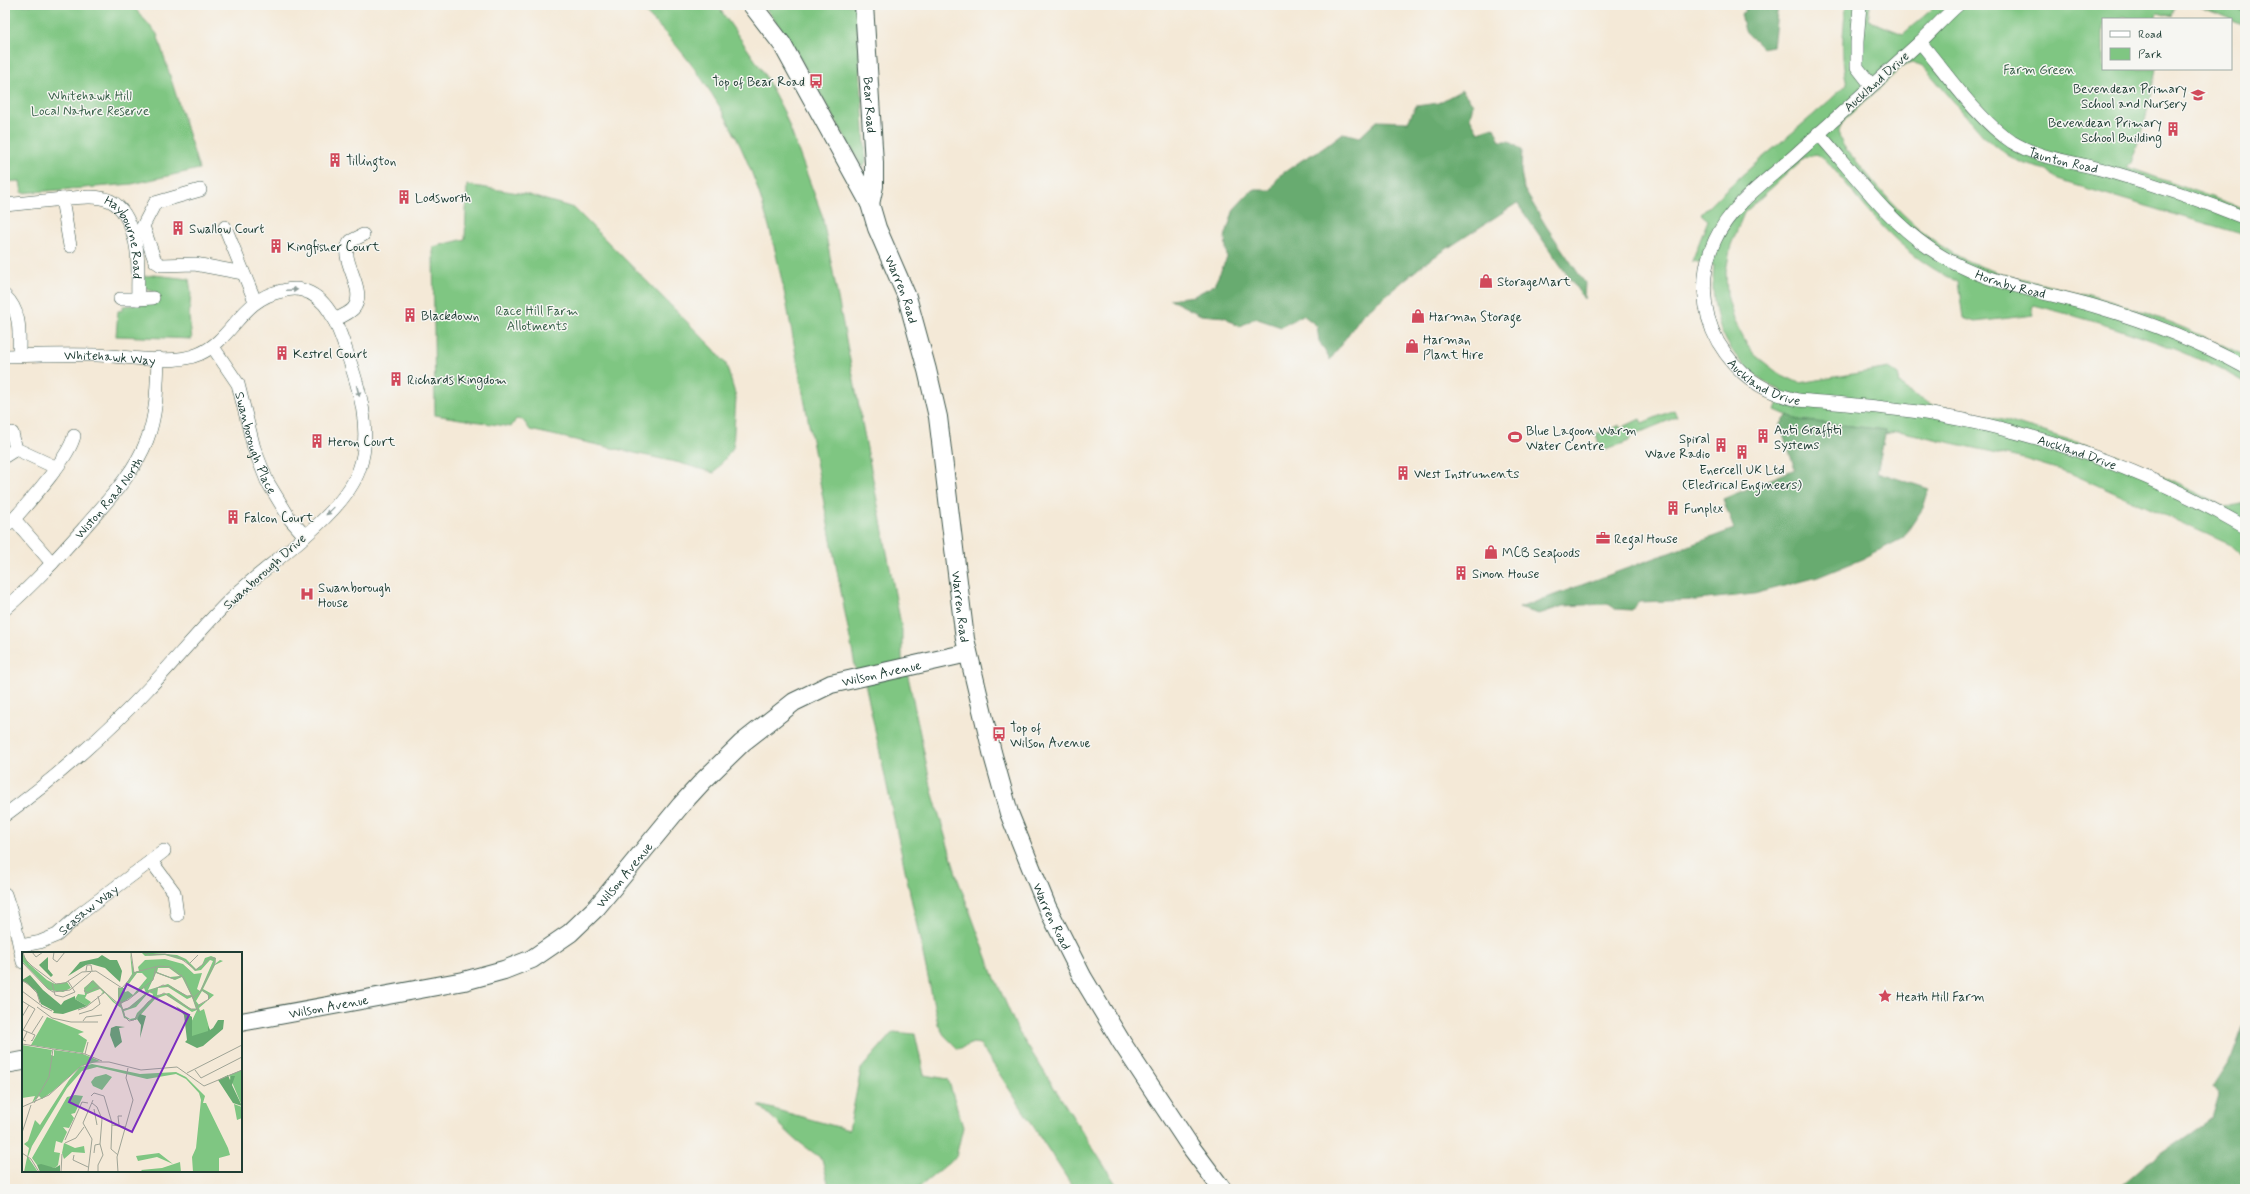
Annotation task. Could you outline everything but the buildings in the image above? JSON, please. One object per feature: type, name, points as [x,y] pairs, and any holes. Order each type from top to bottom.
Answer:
[{"type":"street","name":"Warren Road","points":[[752,5],[782,44],[870,204],[877,228],[906,296],[928,370],[936,410],[968,652],[1009,814],[1047,907],[1083,978],[1122,1043],[1190,1146],[1222,1189]]},
{"type":"street","name":"Bear Road","points":[[864,5],[874,163],[874,186],[870,204]]},
{"type":"street","points":[[1860,5],[1857,42],[1858,67],[1871,85]]},
{"type":"street","name":"Auckland Drive","points":[[1958,5],[1920,42],[1818,133],[1733,212],[1722,227],[1711,250],[1705,278],[1706,306],[1717,339],[1736,368],[1756,384],[1782,396],[1938,415],[2006,430],[2051,442],[2137,473],[2200,502],[2245,527]]},
{"type":"street","name":"Taunton Road","points":[[1920,42],[1966,99],[2001,133],[2022,147],[2043,155],[2130,178],[2222,208],[2245,218]]},
{"type":"street","name":"Hornby Road","points":[[1818,133],[1892,217],[1916,239],[1944,258],[1987,278],[2093,306],[2159,328],[2245,367]]},
{"type":"street","points":[[200,190],[155,203],[143,226],[155,261],[161,264],[195,264],[243,273]]},
{"type":"street","name":"Haybourne Road","points":[[5,205],[98,196],[120,208],[127,219],[135,242],[138,299]]},
{"type":"street","points":[[62,199],[70,246]]},
{"type":"street","points":[[226,227],[255,301]]},
{"type":"street","points":[[334,320],[352,310],[356,304],[358,294],[346,250],[351,241],[363,235]]},
{"type":"street","name":"Swanborough Drive","points":[[5,815],[24,801],[104,732],[145,692],[227,602],[305,536],[347,493],[358,471],[363,454],[365,431],[362,411],[352,366],[334,320],[324,305],[304,290],[293,289],[279,292],[255,301],[213,347]]},
{"type":"street","points":[[5,296],[11,302],[17,315],[19,356]]},
{"type":"street","name":"Haybourne Road","points":[[120,299],[153,298]]},
{"type":"street","name":"Whitehawk Way","points":[[5,356],[99,355],[186,358],[213,347]]},
{"type":"street","name":"Swanborough Place","points":[[213,347],[238,384],[254,448],[267,481],[290,519],[305,536]]},
{"type":"street","name":"Wiston Road North","points":[[5,609],[52,563],[111,497],[142,451],[155,412],[158,358]]},
{"type":"street","points":[[12,433],[10,453],[55,467]]},
{"type":"street","points":[[52,563],[9,523],[72,446],[74,436]]},
{"type":"street","name":"Wilson Avenue","points":[[242,1022],[478,978],[532,959],[570,933],[597,907],[704,780],[742,743],[794,702],[831,684],[968,652]]},
{"type":"street","name":"Seasaw Way","points":[[20,946],[40,942],[57,935],[80,914],[164,851]]},
{"type":"street","points":[[151,861],[174,892],[177,915]]},
{"type":"street","points":[[5,894],[22,957]]},
{"type":"street","points":[[5,1064],[22,1061]]},
{"type":"green space","name":"Whitehawk Hill Local Nature Reserve","points":[[5,5],[132,5],[157,34],[199,169],[132,184],[22,193],[20,181],[5,182]]},
{"type":"green space","points":[[637,5],[717,5],[762,70],[784,112],[822,215],[902,630],[902,659],[908,676],[932,791],[958,880],[994,976],[1018,1031],[1119,1189],[1074,1189],[980,1044],[973,1043],[958,1049],[944,1035],[938,1024],[865,683],[856,671],[787,306],[769,225],[761,199],[740,145],[712,94],[677,47],[658,25]]},
{"type":"green space","points":[[763,5],[856,5],[866,161],[863,168],[789,39]]},
{"type":"green space","points":[[1743,5],[1778,5],[1773,46],[1762,48],[1745,31],[1741,14],[1746,11]]},
{"type":"green space","name":"Farm Green","points":[[1846,5],[1870,5],[1868,20],[1903,34],[1937,5],[2175,5],[2172,17],[2157,13],[2155,18],[2128,18],[2123,16],[2122,18],[2102,18],[2102,70],[2156,70],[2145,121],[2131,163],[2127,167],[2245,209],[2245,235],[2058,180],[2047,170],[2025,164],[2009,156],[1985,138],[1924,67],[1916,63],[1910,63],[1902,67],[1845,120],[1839,132],[1845,148],[1890,201],[1926,235],[1954,254],[1987,269],[2005,275],[2078,292],[2134,309],[2209,339],[2245,356],[2245,382],[2194,357],[2142,337],[2034,305],[2032,308],[2034,315],[1975,322],[1963,318],[1958,282],[1932,268],[1897,241],[1861,202],[1835,170],[1816,154],[1804,158],[1744,213],[1731,245],[1726,271],[1727,295],[1734,320],[1747,345],[1755,355],[1778,373],[1799,383],[1889,368],[1898,374],[1900,384],[1907,391],[1932,405],[2007,421],[2093,447],[2128,460],[2226,507],[2245,503],[2245,561],[2239,552],[2231,545],[2070,473],[2024,459],[1899,431],[1885,434],[1886,430],[1798,420],[1775,410],[1782,391],[1764,381],[1748,369],[1726,340],[1719,323],[1715,305],[1713,286],[1714,265],[1692,261],[1708,220],[1701,214],[1736,180],[1811,117],[1847,84],[1843,64],[1843,35]]},
{"type":"green space","points":[[2196,5],[2245,5],[2245,25],[2232,20],[2232,18],[2228,18]]},
{"type":"green space","points":[[1462,90],[1473,104],[1470,118],[1478,132],[1494,127],[1500,141],[1509,141],[1522,150],[1521,171],[1524,189],[1546,226],[1585,283],[1584,299],[1517,203],[1425,263],[1362,315],[1330,360],[1319,341],[1317,326],[1303,315],[1281,327],[1255,318],[1239,327],[1225,317],[1201,315],[1169,299],[1194,296],[1214,285],[1227,258],[1225,237],[1234,209],[1252,190],[1271,190],[1279,176],[1302,160],[1322,149],[1343,133],[1360,137],[1377,121],[1408,122],[1416,106],[1438,103]]},
{"type":"green space","name":"Race Hill Farm Allotments","points":[[467,185],[525,194],[574,208],[713,348],[726,364],[736,397],[733,448],[714,473],[680,463],[530,430],[523,420],[516,419],[511,427],[435,415],[433,247],[465,239]]},
{"type":"green space","points":[[154,275],[189,279],[191,292],[189,317],[192,339],[116,336],[118,311],[123,310],[123,306],[156,302],[155,292],[143,288],[141,277]]},
{"type":"green space","points":[[1674,410],[1677,417],[1631,436],[1629,441],[1606,450],[1600,447],[1596,434],[1599,432],[1600,434],[1620,425],[1621,428],[1640,419],[1642,423]]},
{"type":"green space","points":[[1788,415],[1798,420],[1886,430],[1877,472],[1929,489],[1923,508],[1903,538],[1862,559],[1818,577],[1754,594],[1697,600],[1639,602],[1632,610],[1615,609],[1607,604],[1563,606],[1539,614],[1519,608],[1734,529],[1723,499],[1795,469],[1780,425]]},
{"type":"green space","points":[[2245,1021],[2245,1189],[2117,1189],[2146,1164],[2211,1119],[2218,1096],[2212,1088],[2232,1057]]},
{"type":"green space","points":[[893,1032],[915,1034],[924,1075],[948,1079],[963,1127],[956,1157],[917,1189],[832,1189],[829,1186],[822,1159],[795,1139],[759,1105],[849,1130],[861,1069]]},
{"type":"place","name":"Top of Bear Road","points":[[816,81]]},
{"type":"place","name":"Bevendean Primary School and Nursery","points":[[2198,95]]},
{"type":"place","name":"Bevendean Primary School Building","points":[[2173,129]]},
{"type":"place","name":"Tillington","points":[[335,160]]},
{"type":"place","name":"Lodsworth","points":[[404,197]]},
{"type":"place","name":"Swallow Court","points":[[178,228]]},
{"type":"place","name":"Kingfisher Court","points":[[276,246]]},
{"type":"place","name":"StorageMart","points":[[1486,281]]},
{"type":"place","name":"Blackdown","points":[[410,315]]},
{"type":"place","name":"Harman Storage","points":[[1418,316]]},
{"type":"place","name":"Harman Plant Hire","points":[[1412,346]]},
{"type":"place","name":"Kestrel Court","points":[[282,353]]},
{"type":"place","name":"Richards Kingdom","points":[[396,379]]},
{"type":"place","name":"Anti Graffiti Systems","points":[[1763,436]]},
{"type":"place","name":"Blue Lagoon Warm Water Centre","points":[[1515,437]]},
{"type":"place","name":"Heron Court","points":[[317,441]]},
{"type":"place","name":"Spiral Wave Radio","points":[[1721,445]]},
{"type":"place","name":"Enercell UK Ltd (Electrical Engineers)","points":[[1742,452]]},
{"type":"place","name":"West Instruments","points":[[1403,473]]},
{"type":"place","name":"Funplex","points":[[1673,508]]},
{"type":"place","name":"Falcon Court","points":[[233,517]]},
{"type":"place","name":"Regal House","points":[[1603,538]]},
{"type":"place","name":"MCB Seafoods","points":[[1491,552]]},
{"type":"place","name":"Sinon House","points":[[1461,573]]},
{"type":"place","name":"Swanborough House","points":[[307,594]]},
{"type":"place","name":"Top of Wilson Avenue","points":[[999,734]]},
{"type":"place","name":"Heath Hill Farm","points":[[1885,996]]}]
